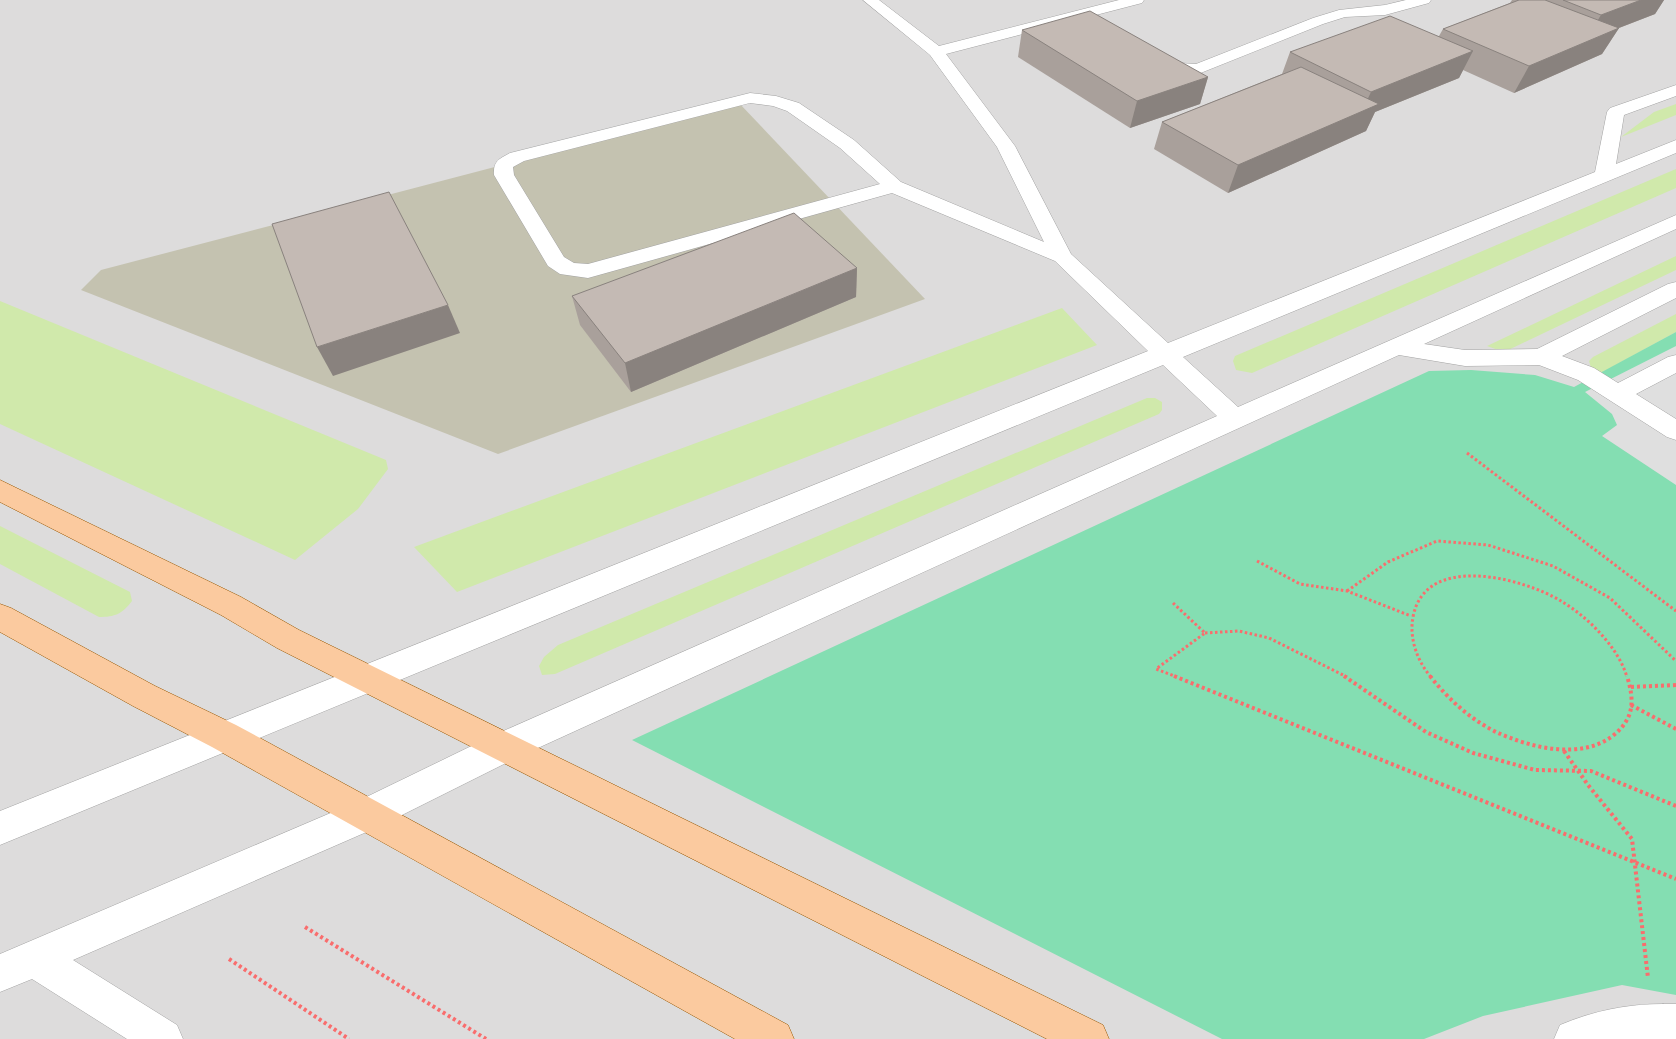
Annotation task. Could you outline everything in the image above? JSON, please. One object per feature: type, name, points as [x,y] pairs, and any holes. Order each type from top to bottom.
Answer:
[{"type":"main road","points":[[0,490],[217,598],[288,639],[1089,1039]]},
{"type":"main road","points":[[0,617],[144,696],[224,736],[774,1039]]},
{"type":"street","points":[[870,0],[936,52],[1006,146],[1062,257],[1235,419]]},
{"type":"street","points":[[936,52],[1137,0]]},
{"type":"street","points":[[1144,53],[1171,67],[1186,70],[1198,69],[1318,21],[1344,13],[1385,10],[1424,0]]},
{"type":"street","points":[[1074,16],[1092,25]]},
{"type":"street","points":[[1604,175],[1616,112],[1676,90]]},
{"type":"street","points":[[894,186],[588,270],[568,269],[556,261],[504,175],[503,165],[517,157],[750,98],[776,101],[793,107],[847,144],[894,186],[1062,257]]},
{"type":"street","points":[[0,828],[1676,146]]},
{"type":"street","points":[[0,973],[366,815],[504,747],[1676,221]]},
{"type":"street","points":[[1541,358],[1676,289]]},
{"type":"street","points":[[1396,347],[1465,358],[1541,358],[1586,374],[1676,431]]},
{"type":"street","points":[[1618,394],[1676,363]]},
{"type":"street","points":[[34,958],[163,1039]]},
{"type":"street","points":[[1574,1039],[1603,1029],[1664,1023]]},
{"type":"path","points":[[1467,453],[1676,611]]},
{"type":"path","points":[[1347,591],[1388,562],[1437,541],[1488,545],[1553,566],[1610,598],[1676,661]]},
{"type":"path","points":[[1257,561],[1300,584],[1347,591],[1411,616]]},
{"type":"path","points":[[1471,575],[1504,578],[1541,591],[1573,609],[1600,632],[1620,659],[1632,687],[1631,712],[1619,733],[1596,746],[1564,750],[1527,744],[1490,728],[1455,703],[1428,674],[1413,644],[1411,616],[1421,595],[1442,580],[1471,575]]},
{"type":"path","points":[[1173,603],[1205,632]]},
{"type":"path","points":[[1676,806],[1591,771],[1535,770],[1473,753],[1426,732],[1350,679],[1269,638],[1239,631],[1205,632],[1156,669],[1676,879]]},
{"type":"path","points":[[1632,687],[1676,685]]},
{"type":"path","points":[[1631,705],[1676,729]]},
{"type":"path","points":[[1564,750],[1632,839],[1664,1023]]},
{"type":"path","points":[[305,927],[486,1039]]},
{"type":"path","points":[[228,960],[349,1039]]},
{"type":"shaded area","points":[[0,0],[1676,0],[1676,1039],[0,1039]]},
{"type":"shaded area","points":[[739,103],[925,299],[498,454],[81,290],[101,270]]},
{"type":"shaded area","points":[[1676,346],[1676,485],[1602,436],[1617,425],[1612,414],[1585,392]]},
{"type":"green space","points":[[1676,104],[1676,115],[1621,137],[1654,112]]},
{"type":"green space","points":[[1676,169],[1676,188],[1252,373],[1236,370],[1233,361],[1235,356]]},
{"type":"green space","points":[[1676,256],[1676,270],[1504,352],[1487,346]]},
{"type":"green space","points":[[0,301],[386,460],[388,469],[358,509],[295,560],[0,424]]},
{"type":"green space","points":[[1062,308],[1097,345],[457,592],[414,547]]},
{"type":"green space","points":[[1676,314],[1676,332],[1601,373],[1591,368],[1589,361],[1593,357]]},
{"type":"green space","points":[[1676,332],[1676,995],[1622,985],[1483,1016],[1424,1039],[1222,1039],[632,740],[1429,371],[1471,370],[1535,375],[1574,387]]},
{"type":"green space","points":[[1147,398],[1155,398],[1162,402],[1162,410],[1159,414],[555,674],[542,675],[539,666],[544,657],[558,645]]},
{"type":"green space","points":[[0,526],[130,592],[132,601],[118,614],[99,617],[0,564]]},
{"type":"building","points":[[1519,0],[1545,0],[1619,28],[1529,66],[1443,29]]},
{"type":"building","points":[[1563,0],[1641,0],[1601,15]]},
{"type":"building","points":[[1090,11],[1208,77],[1137,101],[1022,30]]},
{"type":"building","points":[[1390,16],[1473,51],[1371,92],[1290,52]]},
{"type":"building","points":[[1301,67],[1379,104],[1238,165],[1162,122]]},
{"type":"building","points":[[389,192],[448,305],[317,347],[272,224]]},
{"type":"building","points":[[794,213],[857,268],[625,363],[572,296]]}]
